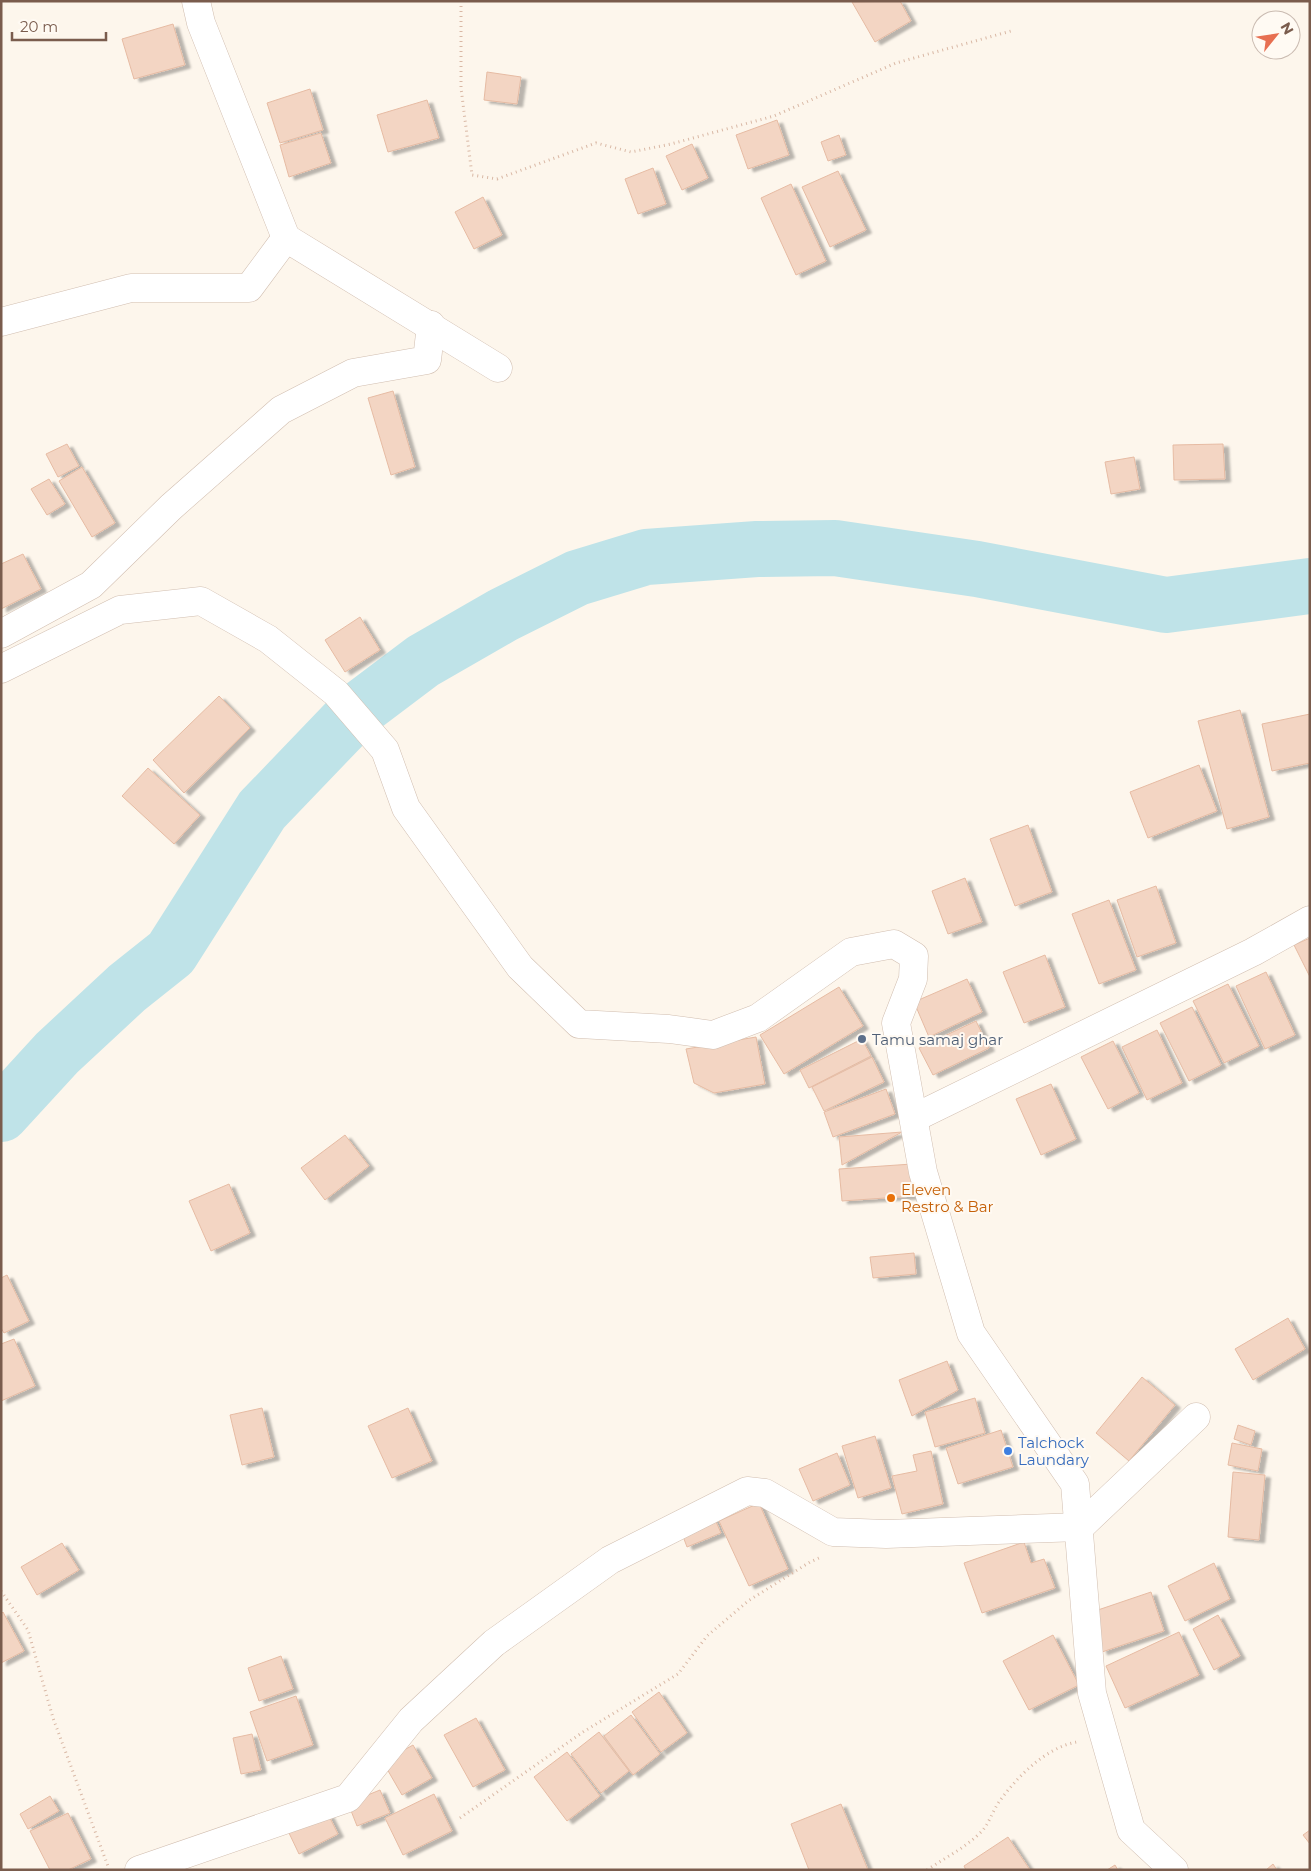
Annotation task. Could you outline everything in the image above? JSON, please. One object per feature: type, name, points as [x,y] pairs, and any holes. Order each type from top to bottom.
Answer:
[{"type":"street","points":[[196,1],[201,23],[286,238],[431,325],[498,368]]},
{"type":"street","points":[[1,322],[131,288],[249,288],[286,238]]},
{"type":"street","points":[[1,634],[92,585],[171,507],[281,410],[353,373],[427,360],[431,325]]},
{"type":"street","points":[[1,669],[120,610],[201,601],[268,639],[336,693],[385,750],[406,808],[520,967],[579,1024],[669,1029],[713,1035],[758,1018],[850,952],[894,944],[914,956],[913,979],[896,1023],[923,1172],[971,1333],[1075,1484],[1092,1693],[1131,1830],[1174,1870]]},
{"type":"street","points":[[914,1118],[1253,952],[1310,920]]},
{"type":"street","points":[[139,1870],[348,1798],[412,1720],[494,1643],[610,1560],[746,1491],[765,1493],[833,1532],[886,1534],[1080,1527],[1196,1417]]},
{"type":"path","points":[[462,1],[460,88],[472,175],[498,179],[596,143],[631,152],[671,144],[774,116],[896,63],[1011,30]]},
{"type":"path","points":[[460,1818],[583,1732],[678,1674],[706,1636],[748,1601],[810,1562],[827,1555]]},
{"type":"path","points":[[1,1591],[28,1630],[53,1718],[109,1870]]},
{"type":"path","points":[[927,1870],[968,1845],[983,1830],[999,1802],[1019,1778],[1041,1759],[1068,1743],[1104,1737]]},
{"type":"building","points":[[900,1],[911,21],[875,42],[852,2]]},
{"type":"building","points":[[173,24],[185,65],[134,79],[122,39]]},
{"type":"building","points":[[487,72],[521,77],[517,104],[484,100]]},
{"type":"building","points":[[310,89],[323,130],[280,143],[267,103]]},
{"type":"building","points":[[427,100],[439,138],[388,152],[377,115]]},
{"type":"building","points":[[777,120],[789,155],[748,169],[736,135]]},
{"type":"building","points":[[321,133],[331,163],[289,177],[280,145]]},
{"type":"building","points":[[839,135],[846,155],[828,161],[821,142]]},
{"type":"building","points":[[692,144],[708,178],[682,190],[666,156]]},
{"type":"building","points":[[653,168],[666,204],[638,214],[625,179]]},
{"type":"building","points":[[838,171],[866,230],[830,247],[802,187]]},
{"type":"building","points":[[791,184],[826,261],[796,275],[761,198]]},
{"type":"building","points":[[483,197],[502,235],[474,249],[455,212]]},
{"type":"building","points":[[393,391],[415,467],[391,475],[368,398]]},
{"type":"building","points":[[67,444],[79,466],[58,477],[46,454]]},
{"type":"building","points":[[1223,444],[1225,479],[1174,480],[1173,445]]},
{"type":"building","points":[[1134,457],[1140,489],[1111,494],[1105,462]]},
{"type":"building","points":[[82,467],[115,523],[92,537],[59,481]]},
{"type":"building","points":[[49,479],[65,504],[47,515],[31,489]]},
{"type":"building","points":[[23,554],[41,589],[1,609],[1,564]]},
{"type":"building","points":[[360,617],[380,650],[345,672],[325,640]]},
{"type":"building","points":[[219,696],[250,728],[184,793],[153,760]]},
{"type":"building","points":[[1240,710],[1269,817],[1227,829],[1198,721]]},
{"type":"building","points":[[1310,714],[1310,763],[1272,771],[1262,724]]},
{"type":"building","points":[[1199,765],[1217,811],[1148,838],[1130,792]]},
{"type":"building","points":[[148,768],[200,815],[174,844],[122,796]]},
{"type":"building","points":[[1028,825],[1052,892],[1015,906],[990,839]]},
{"type":"building","points":[[965,878],[982,922],[948,934],[932,891]]},
{"type":"building","points":[[1156,886],[1176,943],[1137,957],[1117,900]]},
{"type":"building","points":[[1109,900],[1136,970],[1099,984],[1072,914]]},
{"type":"building","points":[[1310,938],[1310,977],[1294,945]]},
{"type":"building","points":[[1045,955],[1065,1007],[1024,1023],[1003,972]]},
{"type":"building","points":[[1266,972],[1295,1035],[1265,1049],[1236,986]]},
{"type":"building","points":[[967,979],[982,1012],[929,1037],[914,1002]]},
{"type":"building","points":[[1228,984],[1259,1046],[1224,1063],[1193,1001]]},
{"type":"building","points":[[839,987],[863,1026],[784,1074],[760,1035]]},
{"type":"building","points":[[1192,1007],[1221,1065],[1189,1081],[1160,1023]]},
{"type":"building","points":[[976,1021],[989,1048],[933,1075],[919,1048]]},
{"type":"building","points":[[1157,1030],[1182,1083],[1147,1100],[1122,1047]]},
{"type":"building","points":[[756,1037],[765,1084],[714,1093],[694,1083],[686,1049]]},
{"type":"building","points":[[862,1039],[871,1056],[809,1088],[800,1070]]},
{"type":"building","points":[[1113,1041],[1139,1093],[1108,1109],[1081,1057]]},
{"type":"building","points":[[872,1057],[884,1082],[824,1111],[812,1087]]},
{"type":"building","points":[[1051,1084],[1076,1139],[1041,1155],[1016,1099]]},
{"type":"building","points":[[886,1089],[895,1114],[833,1137],[824,1112]]},
{"type":"building","points":[[902,1132],[842,1165],[839,1137]]},
{"type":"building","points":[[345,1135],[369,1166],[325,1200],[301,1168]]},
{"type":"building","points":[[912,1164],[914,1196],[842,1201],[839,1169]]},
{"type":"building","points":[[229,1184],[250,1233],[211,1251],[189,1201]]},
{"type":"building","points":[[914,1253],[916,1274],[873,1278],[870,1257]]},
{"type":"building","points":[[7,1275],[29,1321],[4,1333],[1,1328],[1,1278]]},
{"type":"building","points":[[1288,1318],[1305,1349],[1253,1380],[1235,1349]]},
{"type":"building","points":[[14,1339],[35,1386],[1,1401],[1,1344]]},
{"type":"building","points":[[947,1361],[958,1390],[912,1416],[899,1380]]},
{"type":"building","points":[[1142,1377],[1175,1405],[1129,1461],[1096,1433]]},
{"type":"building","points":[[975,1398],[985,1433],[935,1447],[925,1412]]},
{"type":"building","points":[[262,1408],[274,1457],[242,1465],[230,1415]]},
{"type":"building","points":[[408,1408],[432,1461],[392,1478],[368,1426]]},
{"type":"building","points":[[1238,1425],[1255,1431],[1251,1445],[1234,1439]]},
{"type":"building","points":[[1001,1430],[1013,1467],[958,1484],[946,1448]]},
{"type":"building","points":[[875,1436],[891,1488],[858,1498],[842,1446]]},
{"type":"building","points":[[1232,1443],[1262,1449],[1258,1471],[1228,1465]]},
{"type":"building","points":[[931,1451],[943,1504],[902,1514],[892,1476],[917,1471],[913,1455]]},
{"type":"building","points":[[837,1453],[850,1485],[813,1501],[799,1469]]},
{"type":"building","points":[[1233,1472],[1265,1475],[1259,1540],[1228,1537]]},
{"type":"building","points":[[759,1503],[788,1569],[749,1586],[719,1521]]},
{"type":"building","points":[[714,1517],[721,1533],[687,1547],[681,1531]]},
{"type":"building","points":[[1024,1542],[1031,1563],[1044,1559],[1055,1588],[982,1613],[964,1563]]},
{"type":"building","points":[[62,1543],[79,1570],[37,1595],[21,1567]]},
{"type":"building","points":[[1214,1563],[1230,1599],[1185,1621],[1168,1586]]},
{"type":"building","points":[[1151,1592],[1164,1631],[1102,1652],[1089,1613]]},
{"type":"building","points":[[3,1612],[24,1651],[1,1663],[1,1614]]},
{"type":"building","points":[[1218,1615],[1240,1656],[1214,1670],[1193,1629]]},
{"type":"building","points":[[1179,1632],[1199,1675],[1125,1708],[1106,1666]]},
{"type":"building","points":[[1053,1635],[1079,1685],[1029,1710],[1003,1661]]},
{"type":"building","points":[[281,1656],[293,1689],[259,1701],[248,1668]]},
{"type":"building","points":[[659,1692],[687,1733],[661,1752],[632,1712]]},
{"type":"building","points":[[296,1696],[313,1745],[267,1761],[250,1712]]},
{"type":"building","points":[[631,1715],[660,1754],[633,1775],[604,1736]]},
{"type":"building","points":[[476,1718],[505,1770],[473,1787],[444,1735]]},
{"type":"building","points":[[599,1732],[629,1771],[601,1793],[571,1754]]},
{"type":"building","points":[[252,1734],[261,1770],[241,1774],[233,1738]]},
{"type":"building","points":[[413,1745],[432,1778],[402,1795],[383,1762]]},
{"type":"building","points":[[567,1752],[600,1796],[567,1821],[534,1777]]},
{"type":"building","points":[[380,1790],[390,1813],[357,1826],[348,1803]]},
{"type":"building","points":[[434,1794],[452,1831],[403,1855],[385,1818]]},
{"type":"building","points":[[50,1796],[59,1811],[28,1829],[20,1814]]},
{"type":"building","points":[[841,1804],[868,1870],[809,1870],[791,1824]]},
{"type":"building","points":[[68,1813],[91,1859],[68,1870],[50,1870],[30,1831]]},
{"type":"building","points":[[328,1814],[338,1834],[299,1854],[289,1833]]},
{"type":"building","points":[[1310,1830],[1310,1844],[1303,1835]]},
{"type":"building","points":[[1008,1837],[1030,1870],[966,1870],[964,1866]]},
{"type":"building","points":[[1273,1864],[1277,1870],[1266,1870]]},
{"type":"building","points":[[1115,1865],[1118,1870],[1107,1870]]},
{"type":"waterway","points":[[1,1114],[57,1053],[127,988],[171,953],[262,810],[358,710],[423,661],[503,615],[577,578],[646,557],[757,549],[835,548],[977,569],[1166,605],[1310,586]]},
{"type":"place","name":"Tamu samaj ghar","points":[[862,1039]]},
{"type":"place","name":"Eleven Restro & Bar","points":[[891,1198]]},
{"type":"place","name":"Talchock Laundary","points":[[1008,1451]]}]
